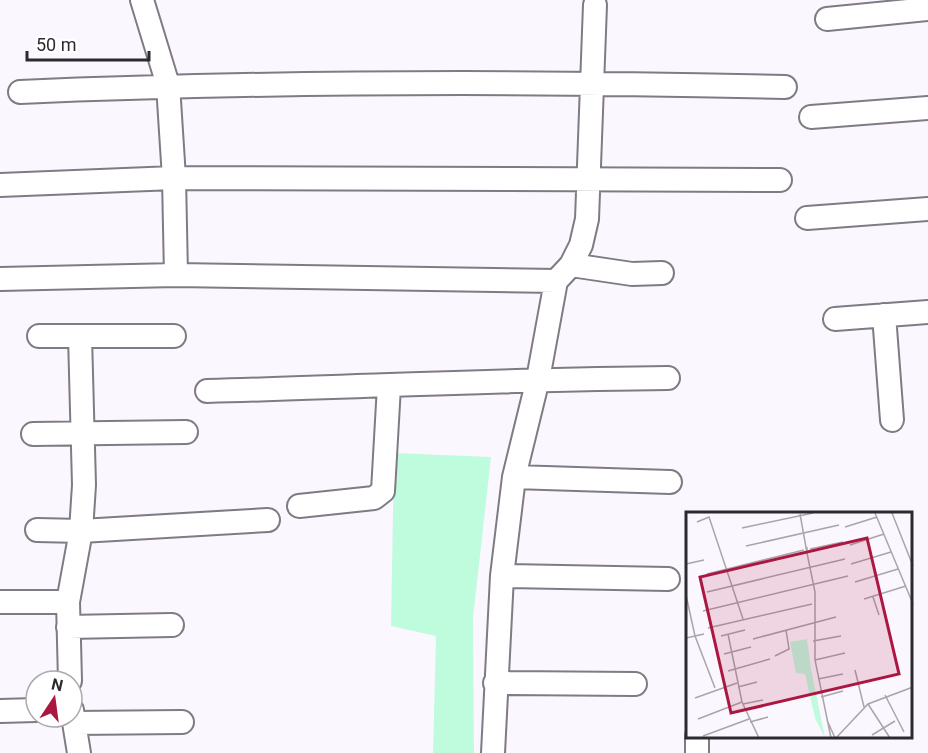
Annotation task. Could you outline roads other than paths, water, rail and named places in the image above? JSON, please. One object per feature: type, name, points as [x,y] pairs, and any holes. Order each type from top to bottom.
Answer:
[{"type":"street","points":[[142,0],[168,85],[174,177],[176,275]]},
{"type":"street","points":[[493,753],[502,576],[514,477],[564,273],[581,244],[590,181],[590,82],[595,2]]},
{"type":"street","points":[[827,19],[928,9]]},
{"type":"street","points":[[20,92],[168,85],[590,82],[785,87]]},
{"type":"street","points":[[811,117],[928,108]]},
{"type":"street","points":[[0,185],[174,177],[590,181],[780,180]]},
{"type":"street","points":[[807,218],[928,209]]},
{"type":"street","points":[[0,279],[176,275],[662,273]]},
{"type":"street","points":[[835,319],[928,312]]},
{"type":"street","points":[[884,315],[892,420]]},
{"type":"street","points":[[39,336],[174,336]]},
{"type":"street","points":[[70,669],[68,602],[81,531],[84,485],[80,336]]},
{"type":"street","points":[[207,391],[538,379],[668,378]]},
{"type":"street","points":[[299,506],[374,498],[383,491],[389,386]]},
{"type":"street","points":[[33,434],[186,432]]},
{"type":"street","points":[[514,477],[670,482]]},
{"type":"street","points":[[37,530],[81,531],[268,520]]},
{"type":"street","points":[[502,576],[668,579]]},
{"type":"street","points":[[0,602],[68,602]]},
{"type":"street","points":[[68,627],[172,625]]},
{"type":"street","points":[[495,683],[635,684]]},
{"type":"street","points":[[0,711],[24,710]]},
{"type":"street","points":[[84,718],[182,722]]},
{"type":"street","points":[[75,729],[79,753]]},
{"type":"street","points":[[697,753],[698,738]]}]
